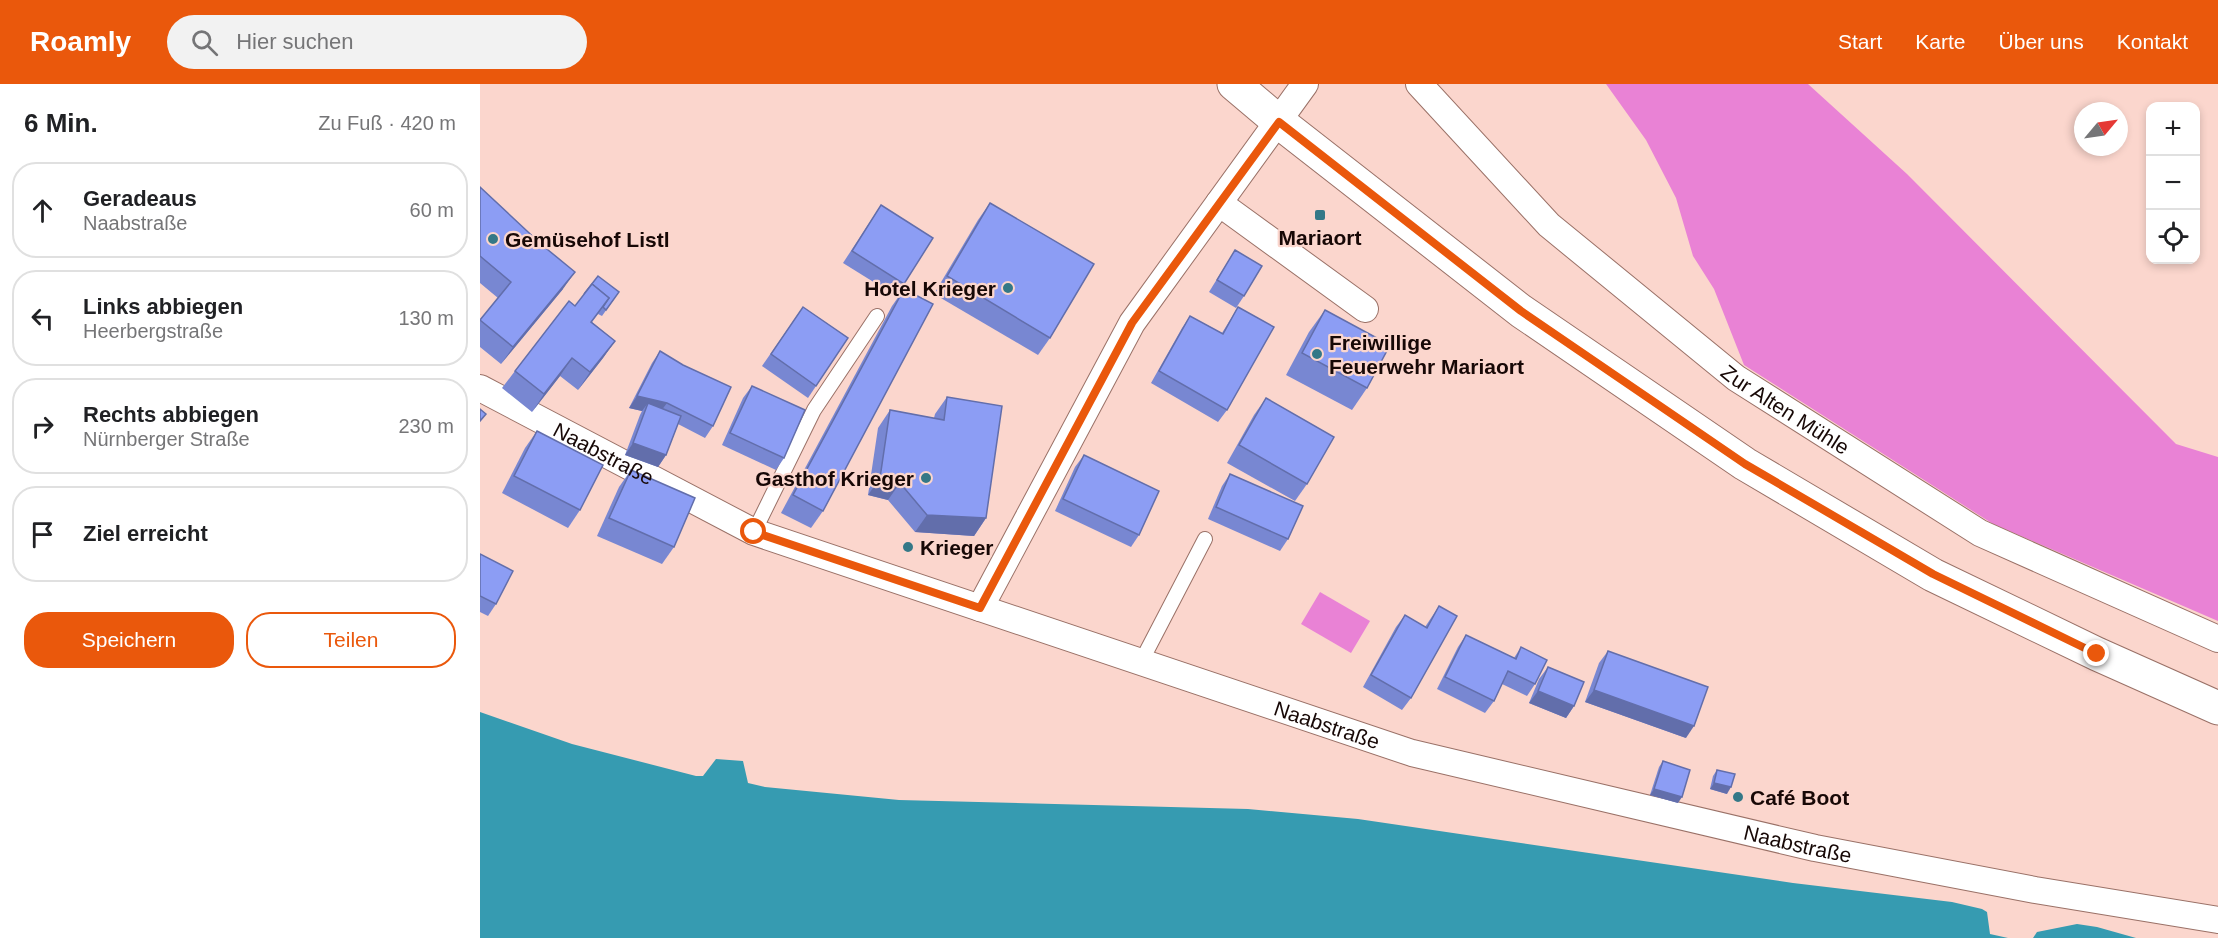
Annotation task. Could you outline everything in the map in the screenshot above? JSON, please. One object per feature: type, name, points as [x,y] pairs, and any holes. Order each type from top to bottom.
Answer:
[{"type":"main road","points":[[1234,84],[1279,122],[1521,311],[1745,464],[1933,574],[2086,649],[2218,708]]},
{"type":"street","points":[[980,608],[1132,323],[1305,84]]},
{"type":"street","name":"Zur Alten Mühle","points":[[1419,84],[1549,225],[1736,378],[1980,533],[2218,639]]},
{"type":"street","points":[[1220,203],[1365,309]]},
{"type":"street","name":"Naabstraße","points":[[480,388],[754,532],[1412,753],[1815,848],[2035,890],[2218,920]]},
{"type":"lane","points":[[754,532],[814,410],[877,316]]},
{"type":"lane","points":[[1141,662],[1205,539]]},
{"type":"shaded area","points":[[1606,84],[1808,84],[1907,174],[2176,444],[2218,457],[2218,621],[1993,524],[1744,365],[1714,289],[1693,256],[1676,198],[1646,140]]},
{"type":"shaded area","points":[[1320,592],[1370,621],[1351,653],[1301,624]]},
{"type":"water","points":[[480,712],[572,744],[696,776],[703,776],[716,759],[743,761],[748,783],[765,787],[899,800],[1248,809],[1358,819],[1793,883],[1952,902],[1987,912],[1990,934],[2008,938],[480,938]]},
{"type":"water","points":[[2077,924],[2136,938],[2033,938],[2037,932]]},
{"type":"building","points":[[480,187],[542,245],[575,272],[513,347],[480,320],[511,282],[480,256]]},
{"type":"building","name":"Hotel Krieger","points":[[990,203],[1094,264],[1050,338],[947,276]]},
{"type":"building","points":[[881,205],[933,238],[904,284],[852,251]]},
{"type":"building","points":[[1235,250],[1262,266],[1244,296],[1217,280]]},
{"type":"building","points":[[598,276],[619,292],[606,310],[603,307],[609,298],[592,284],[584,294]]},
{"type":"building","points":[[592,284],[609,298],[591,322],[615,341],[590,372],[572,358],[544,394],[515,371],[569,301],[575,306]]},
{"type":"building","points":[[904,289],[933,304],[823,511],[793,495]]},
{"type":"building","points":[[803,307],[848,338],[816,386],[771,354]]},
{"type":"building","points":[[1238,307],[1274,327],[1227,410],[1159,371],[1190,316],[1223,334]]},
{"type":"building","points":[[1325,310],[1390,345],[1367,388],[1302,353]]},
{"type":"building","points":[[660,351],[683,365],[731,387],[713,426],[667,403],[637,396]]},
{"type":"building","points":[[752,386],[805,410],[784,458],[730,433]]},
{"type":"building","name":"Gasthof Krieger","points":[[947,397],[1002,406],[986,518],[927,515],[900,483],[880,478],[890,410],[944,420]]},
{"type":"building","points":[[1266,398],[1334,437],[1307,484],[1239,445]]},
{"type":"building","points":[[648,403],[681,416],[666,455],[633,443]]},
{"type":"building","points":[[480,409],[486,414],[480,421]]},
{"type":"building","points":[[537,431],[603,465],[580,510],[514,476]]},
{"type":"building","points":[[1084,455],[1159,491],[1139,535],[1063,499]]},
{"type":"building","points":[[631,470],[695,498],[674,547],[609,518]]},
{"type":"building","points":[[1230,474],[1303,506],[1288,539],[1216,507]]},
{"type":"building","points":[[480,554],[513,571],[496,604],[480,596]]},
{"type":"building","points":[[1439,606],[1457,616],[1411,698],[1371,675],[1405,615],[1427,628]]},
{"type":"building","points":[[1466,635],[1516,659],[1521,647],[1547,660],[1535,684],[1508,671],[1494,701],[1445,677]]},
{"type":"building","points":[[1608,651],[1708,687],[1694,726],[1594,690]]},
{"type":"building","points":[[1548,667],[1584,682],[1574,706],[1538,691]]},
{"type":"building","points":[[1663,761],[1690,770],[1682,797],[1654,789]]},
{"type":"building","points":[[1717,770],[1735,774],[1731,787],[1714,783]]},
{"type":"place","name":"Mariaort","points":[[1320,215]]},
{"type":"place","name":"Gemüsehof Listl","points":[[493,239]]},
{"type":"place","name":"Hotel Krieger","points":[[1008,288]]},
{"type":"place","name":"Freiwillige Feuerwehr Mariaort","points":[[1317,354]]},
{"type":"place","name":"Gasthof Krieger","points":[[926,478]]},
{"type":"place","name":"Krieger","points":[[908,547]]},
{"type":"place","name":"Café Boot","points":[[1738,797]]},
{"type":"route","points":[[754,532],[980,608],[1132,323],[1279,122],[1521,311],[1745,464],[1933,574],[2097,654]]}]
